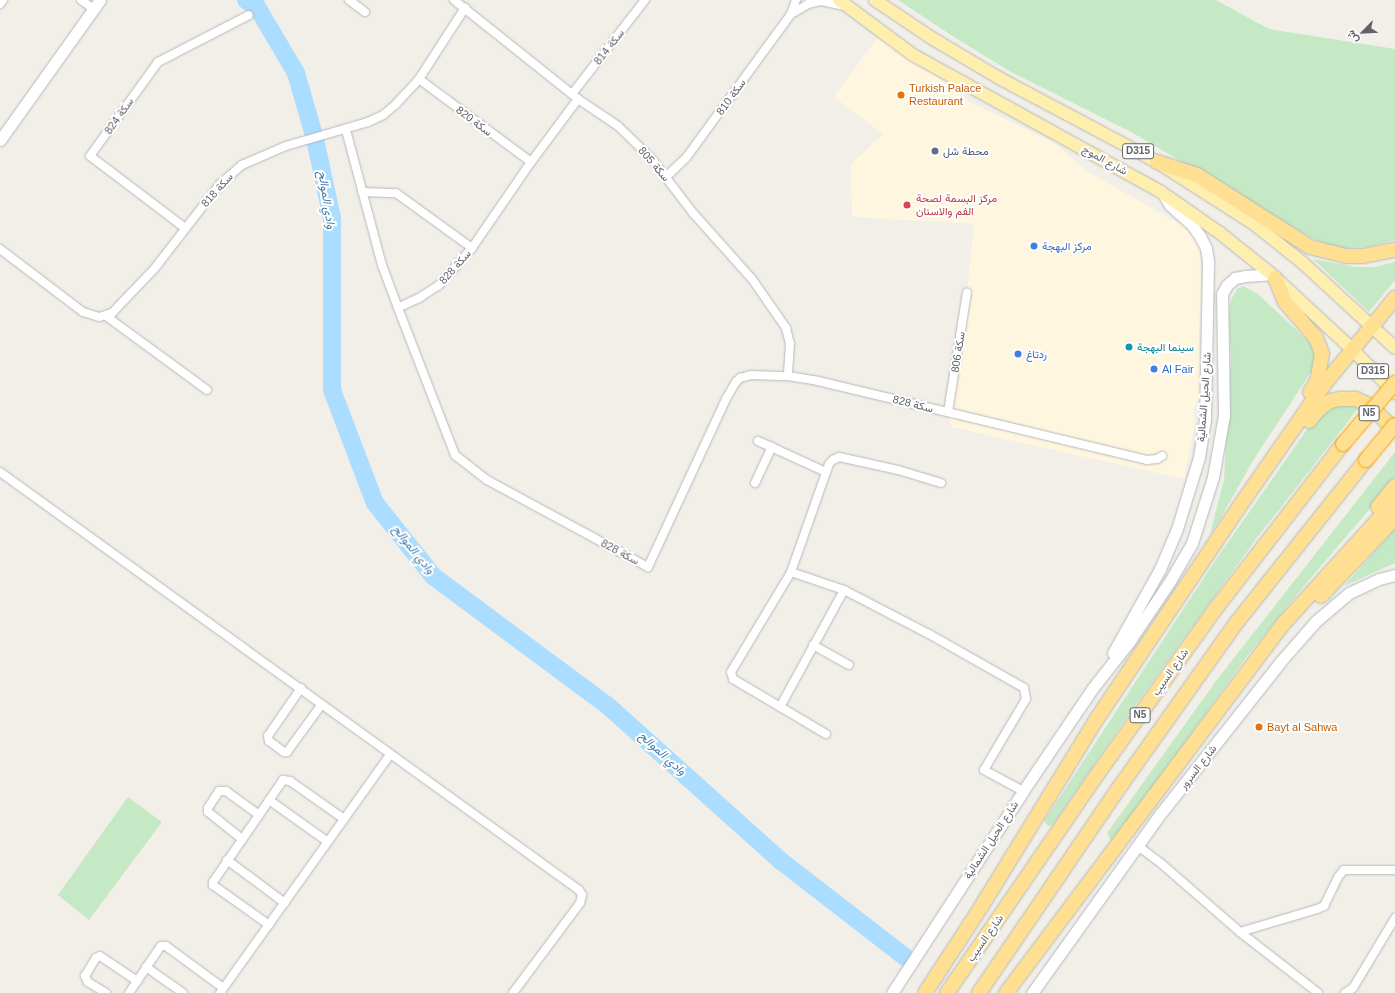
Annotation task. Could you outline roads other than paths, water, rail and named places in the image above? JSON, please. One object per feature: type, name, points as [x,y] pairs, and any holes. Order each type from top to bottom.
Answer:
[{"type":"highway","points":[[1157,162],[1197,175],[1310,247],[1345,256],[1363,256],[1395,250]]},
{"type":"highway","points":[[1256,482],[1268,452],[1317,381],[1322,354],[1316,338],[1286,302],[1273,276]]},
{"type":"highway","points":[[925,993],[981,908],[1096,720],[1256,482],[1326,382],[1395,298]]},
{"type":"highway","name":"شارع السيب","points":[[947,993],[1099,772],[1213,612],[1343,444],[1395,383]]},
{"type":"highway","points":[[1270,464],[1293,442],[1319,409],[1330,401],[1340,399],[1356,400],[1369,405],[1395,430]]},
{"type":"highway","name":"N5","points":[[979,993],[1121,786],[1237,622],[1395,425]]},
{"type":"highway","points":[[1336,565],[1354,537],[1395,486]]},
{"type":"highway","points":[[1006,993],[1284,623],[1395,501]]},
{"type":"highway","points":[[1284,623],[1317,599],[1395,518]]},
{"type":"main road","name":"شارع الموج","points":[[840,0],[913,55],[1162,192],[1220,233],[1273,276],[1352,349]]},
{"type":"main road","name":"شارع الموج","points":[[875,0],[930,37],[999,78],[1157,162],[1229,207],[1277,241],[1372,325]]},
{"type":"main road","name":"D315","points":[[1372,325],[1395,348]]},
{"type":"main road","name":"D315","points":[[1352,349],[1395,393]]},
{"type":"street","points":[[0,4],[3,0]]},
{"type":"street","points":[[81,0],[94,9]]},
{"type":"street","points":[[0,140],[100,0]]},
{"type":"street","points":[[349,0],[365,12]]},
{"type":"street","name":"سكة 805","points":[[454,0],[575,96],[618,126],[651,158],[693,213],[752,279],[786,328],[790,344],[788,376]]},
{"type":"street","name":"سكة 814","points":[[575,96],[645,0]]},
{"type":"street","name":"سكة 810","points":[[666,177],[686,158],[791,14],[795,1]]},
{"type":"street","name":"سكة 810","points":[[791,14],[808,4],[822,1],[851,8]]},
{"type":"street","name":"سكة 818","points":[[106,316],[112,313],[124,302],[155,268],[220,184],[242,165],[286,146],[346,130],[383,115],[396,105],[419,79],[465,8]]},
{"type":"street","name":"سكة 824","points":[[185,228],[90,156],[158,62],[249,15]]},
{"type":"street","name":"سكة 820","points":[[419,79],[531,162]]},
{"type":"street","name":"سكة 828","points":[[575,96],[472,248],[439,285],[420,298],[398,308],[455,456],[487,480],[648,567],[726,399],[740,378],[751,375],[788,376],[818,381],[1147,460],[1157,459],[1162,456]]},
{"type":"street","points":[[346,130],[382,265],[398,308]]},
{"type":"street","points":[[362,192],[396,193],[472,248]]},
{"type":"street","name":"شارع الحيل الشمالية","points":[[1092,689],[1160,569],[1178,529],[1199,457],[1204,420],[1208,262],[1206,248],[1200,236],[1192,225],[1170,205],[1162,192]]},
{"type":"street","points":[[0,249],[83,312],[95,316],[106,316],[207,390]]},
{"type":"street","name":"شارع الحيل الشمالية","points":[[892,993],[1023,791],[1092,689],[1129,642],[1162,593],[1192,543],[1213,477],[1224,415],[1222,294],[1227,285],[1235,278],[1245,276],[1273,276]]},
{"type":"street","name":"سكة 806","points":[[948,412],[967,292]]},
{"type":"street","points":[[1204,420],[1215,427],[1221,438]]},
{"type":"street","points":[[758,441],[826,472]]},
{"type":"street","points":[[755,483],[772,447]]},
{"type":"street","points":[[826,734],[733,679],[731,675],[791,572],[826,472],[833,460],[839,457],[898,470],[941,483]]},
{"type":"street","points":[[0,472],[579,890],[582,900],[513,993]]},
{"type":"street","points":[[791,572],[844,590],[929,634],[1024,688],[1026,699],[984,770],[1023,791]]},
{"type":"street","name":"شارع السرور","points":[[1032,993],[1161,813],[1276,667],[1316,621],[1349,593],[1379,579],[1395,575]]},
{"type":"street","points":[[780,707],[844,590]]},
{"type":"street","points":[[813,645],[850,665]]},
{"type":"street","points":[[301,688],[268,736],[270,741],[284,752],[287,752],[322,704]]},
{"type":"street","points":[[129,993],[161,946],[170,949],[222,991],[390,755]]},
{"type":"street","points":[[269,925],[214,885],[213,882],[283,780],[286,779],[344,819]]},
{"type":"street","points":[[242,839],[208,812],[208,808],[219,791],[226,791],[259,814]]},
{"type":"street","points":[[269,800],[328,842]]},
{"type":"street","points":[[1138,846],[1163,865],[1240,932],[1318,993]]},
{"type":"street","points":[[227,860],[285,903]]},
{"type":"street","points":[[1240,932],[1324,906],[1338,877],[1344,870],[1395,870]]},
{"type":"street","points":[[1345,993],[1353,988],[1395,918]]},
{"type":"street","points":[[106,993],[88,982],[85,976],[96,958],[100,956],[105,957],[137,981]]},
{"type":"street","points":[[146,967],[183,993]]},
{"type":"waterway","name":"وادي الموالح","points":[[246,0],[257,7],[296,73],[315,139],[332,218],[332,390],[375,503],[433,576],[607,705],[781,861],[905,957]]},
{"type":"place","name":"Turkish Palace Restaurant","points":[[901,95]]},
{"type":"place","name":"محطة شل","points":[[935,151]]},
{"type":"place","name":"مركز البسمة لصحة الفم والاسنان","points":[[907,205]]},
{"type":"place","name":"مركز البهجة","points":[[1034,246]]},
{"type":"place","name":"سينما البهجة","points":[[1129,347]]},
{"type":"place","name":"ردتاغ","points":[[1018,354]]},
{"type":"place","name":"Al Fair","points":[[1154,369]]},
{"type":"place","name":"Bayt al Sahwa","points":[[1259,727]]}]
